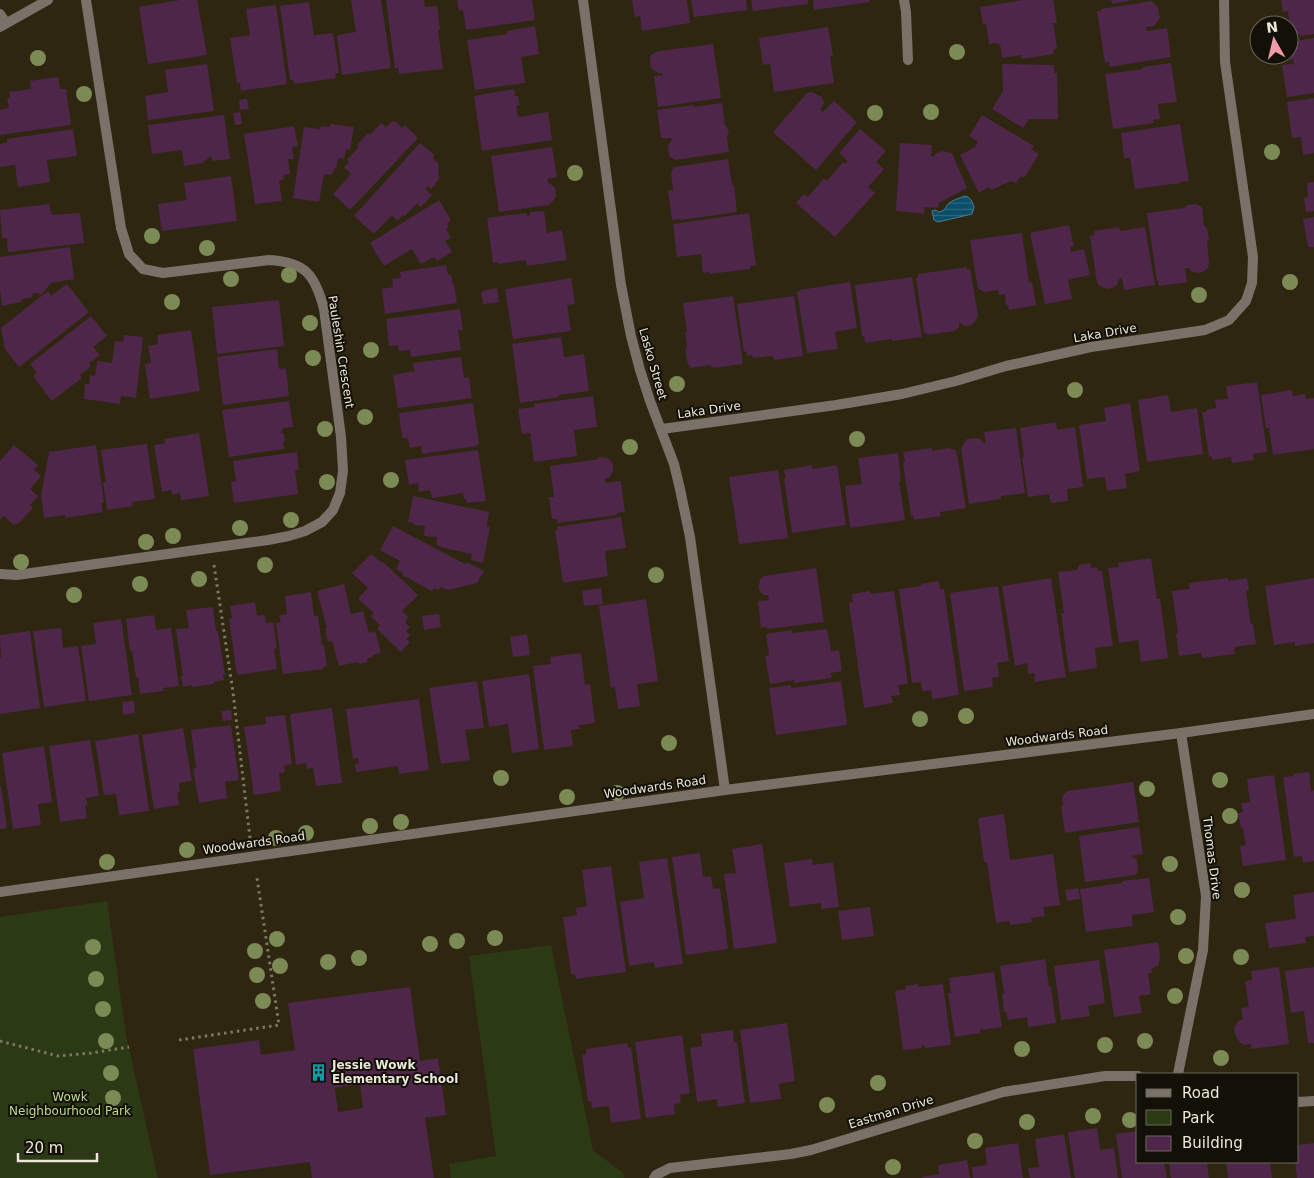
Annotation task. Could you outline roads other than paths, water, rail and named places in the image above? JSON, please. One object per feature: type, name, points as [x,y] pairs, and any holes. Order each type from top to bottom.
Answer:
[{"type":"street","points":[[0,14],[3,25],[48,0]]},
{"type":"street","name":"Pauleshin Crescent","points":[[0,574],[17,575],[282,538],[305,531],[322,522],[333,510],[340,493],[343,470],[341,437],[324,309],[320,292],[311,277],[300,266],[285,261],[269,260],[163,273],[143,269],[129,254],[121,228],[86,0]]},
{"type":"street","name":"Lasko Street","points":[[583,0],[623,294],[640,370],[674,464],[690,537],[725,790]]},
{"type":"street","points":[[904,0],[908,60]]},
{"type":"street","name":"Laka Drive","points":[[662,429],[902,394],[1006,366],[1082,349],[1205,330],[1229,320],[1246,302],[1252,283],[1253,257],[1225,62],[1224,0]]},
{"type":"street","name":"Woodwards Road","points":[[0,892],[725,790],[1181,733],[1314,714]]},
{"type":"street","name":"Thomas Drive","points":[[1178,1073],[1203,950],[1206,896],[1181,733]]},
{"type":"street","name":"Eastman Drive","points":[[654,1178],[670,1168],[811,1150],[1003,1092],[1105,1076],[1136,1076]]},
{"type":"street","points":[[1299,1102],[1314,1101]]},
{"type":"water","points":[[965,196],[973,203],[972,214],[938,222],[934,220],[932,211],[942,211],[954,200]]},
{"type":"place","name":"Jessie Wowk Elementary School","points":[[318,1072]]},
{"type":"park label","name":"Wowk Neighbourhood Park","points":[[70,1104]]}]
